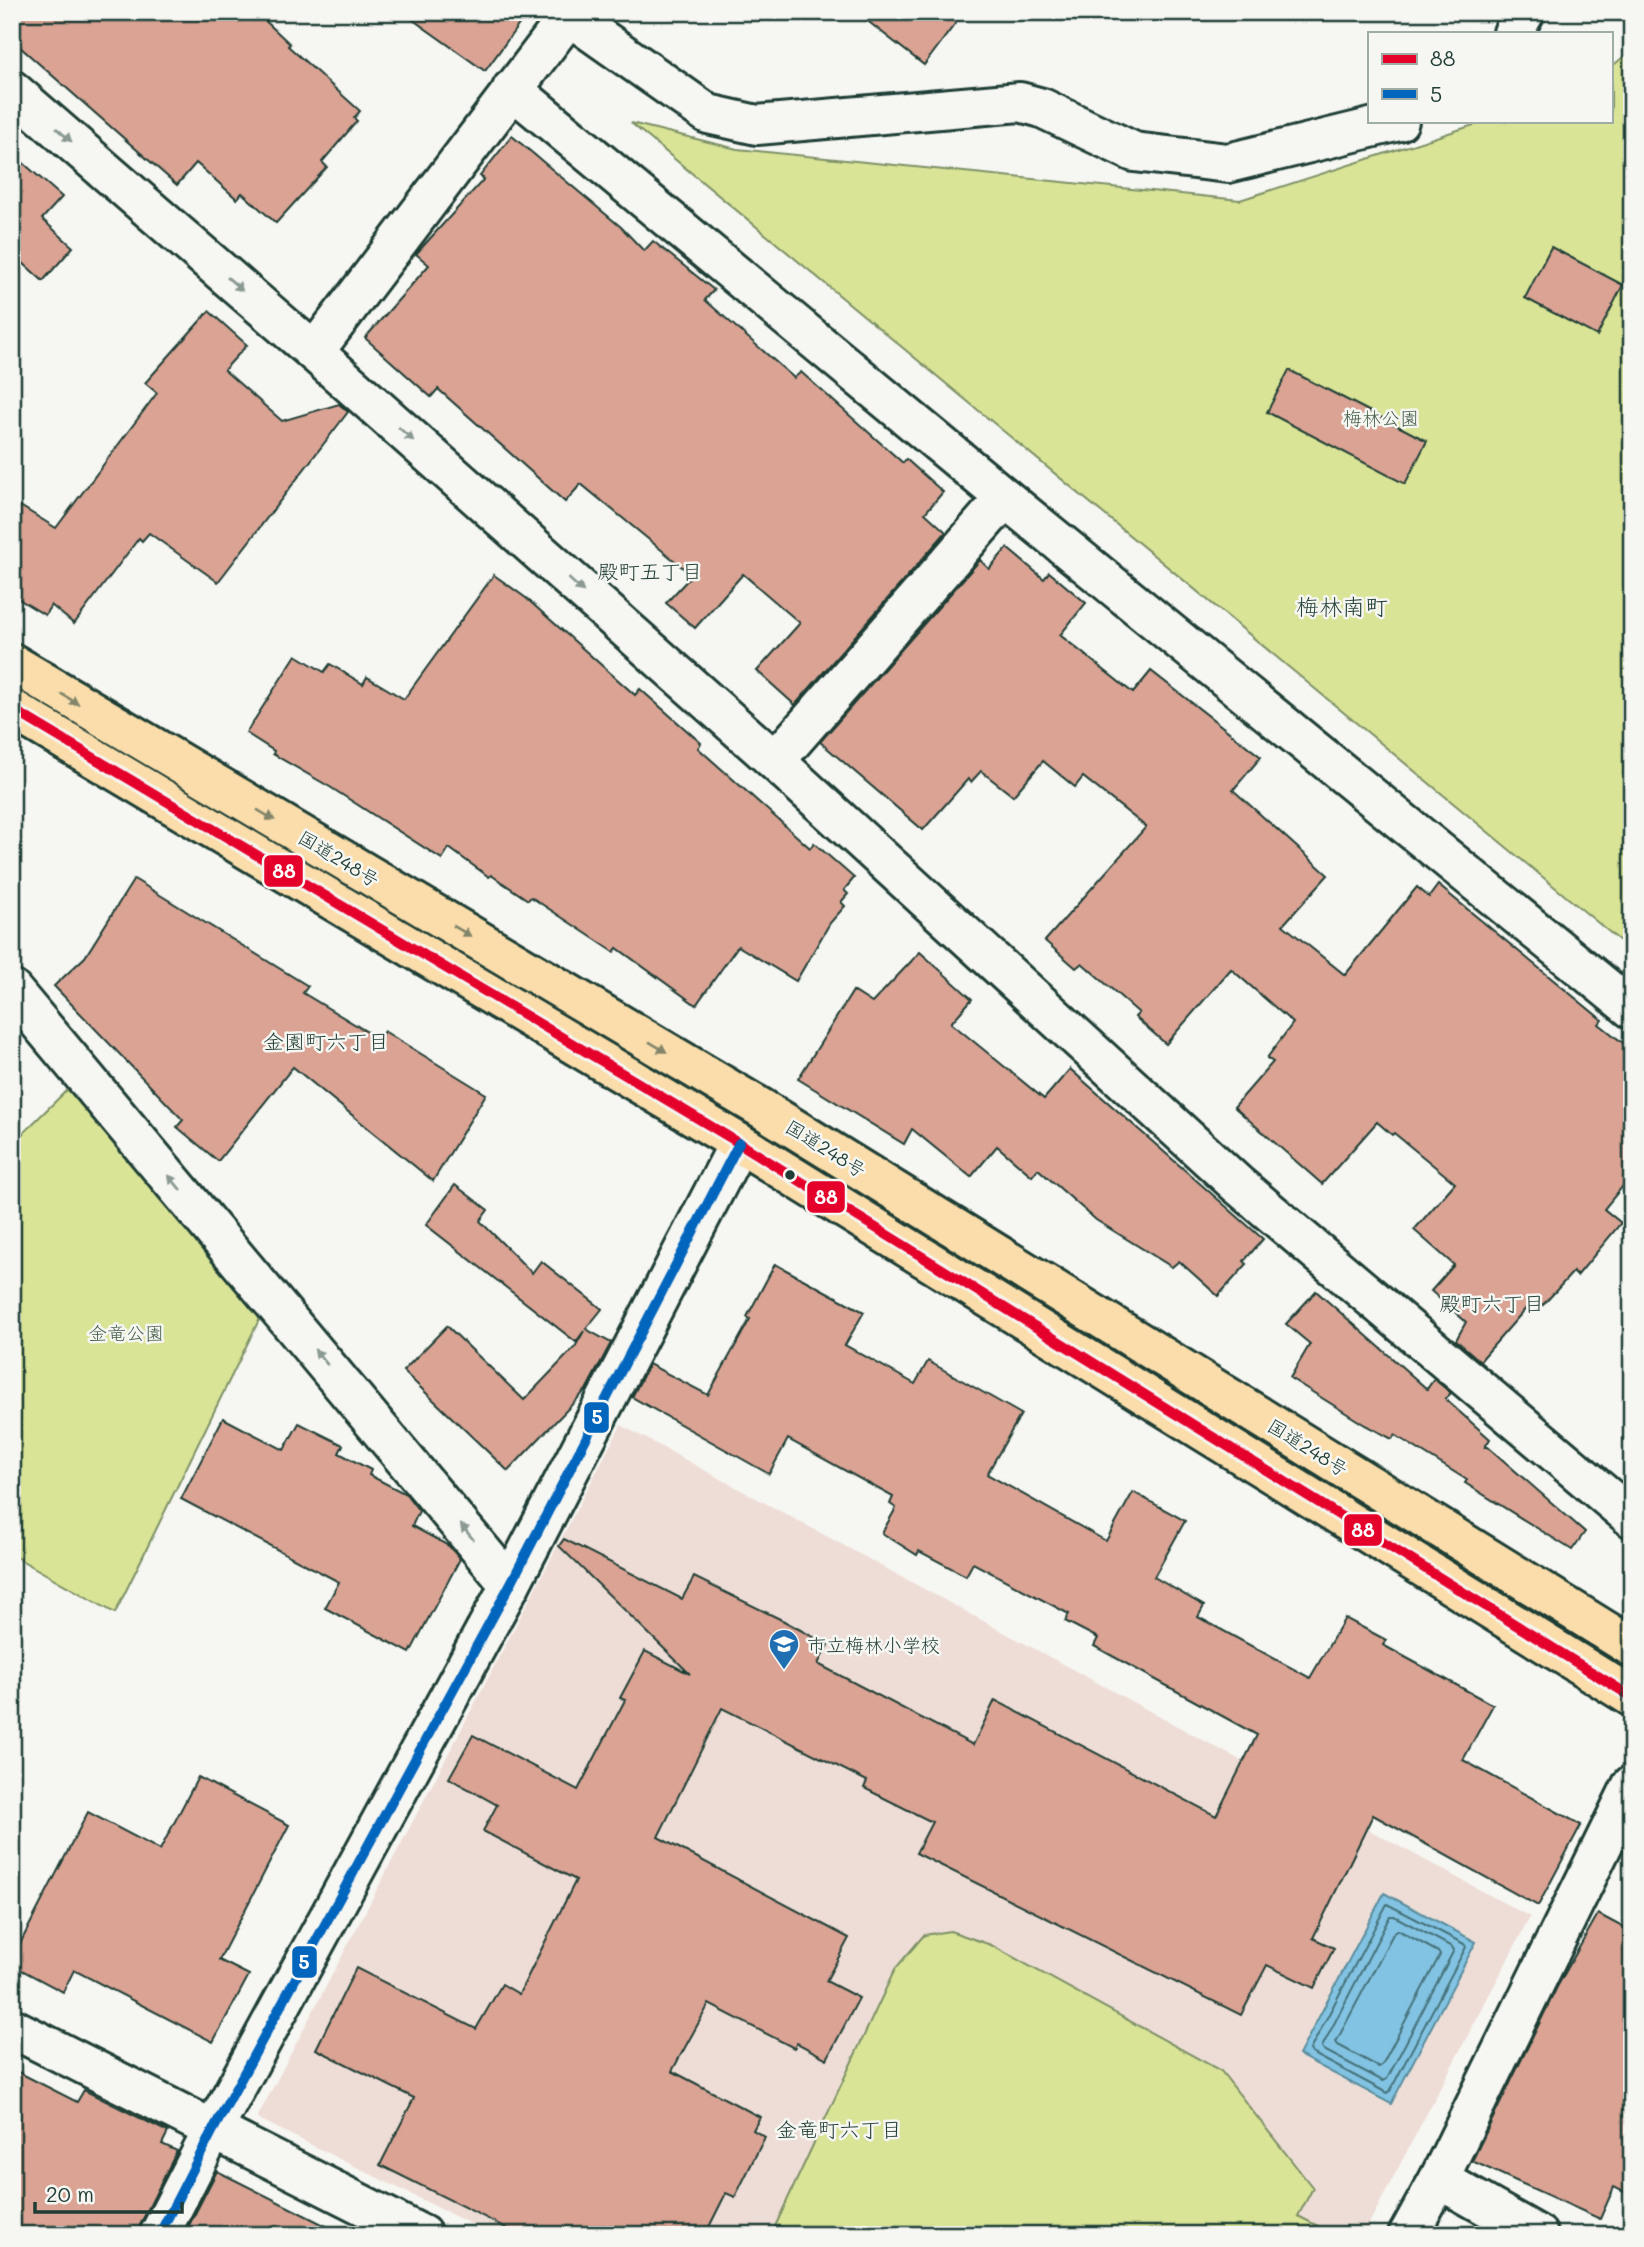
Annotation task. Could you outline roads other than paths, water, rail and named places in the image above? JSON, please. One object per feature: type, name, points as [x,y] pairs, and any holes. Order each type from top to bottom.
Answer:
[{"type":"highway","name":"国道248号","points":[[12,663],[761,1108],[1632,1647]]},
{"type":"highway","name":"国道248号","points":[[12,709],[739,1143],[1632,1697]]},
{"type":"street","points":[[1514,32],[1525,12]]},
{"type":"street","points":[[314,352],[570,14],[708,114],[757,125],[1020,102],[1042,108],[1134,152],[1228,163],[1395,122]]},
{"type":"street","points":[[512,89],[1005,498],[1632,1009]]},
{"type":"street","points":[[12,90],[314,352],[775,761],[1237,1184],[1632,1518]]},
{"type":"street","points":[[775,761],[1005,498]]},
{"type":"street","points":[[12,990],[510,1585]]},
{"type":"street","points":[[159,2235],[510,1585],[739,1143]]},
{"type":"street","points":[[1408,2235],[1439,2179],[1632,1785]]},
{"type":"street","points":[[12,2028],[422,2235]]},
{"type":"street","points":[[1439,2179],[1538,2235]]},
{"type":"water","points":[[1384,1893],[1476,1942],[1391,2104],[1299,2055]]},
{"type":"place","name":"市立梅林小学校","points":[[784,1671]]},
{"type":"district","name":"殿町五丁目","points":[[650,570]]},
{"type":"district","name":"梅林南町","points":[[1342,606]]},
{"type":"district","name":"金園町六丁目","points":[[326,1040]]},
{"type":"district","name":"殿町六丁目","points":[[1492,1302]]},
{"type":"district","name":"金竜町六丁目","points":[[839,2128]]},
{"type":"park label","name":"梅林公園","points":[[1381,417]]},
{"type":"park label","name":"金竜公園","points":[[126,1332]]}]
